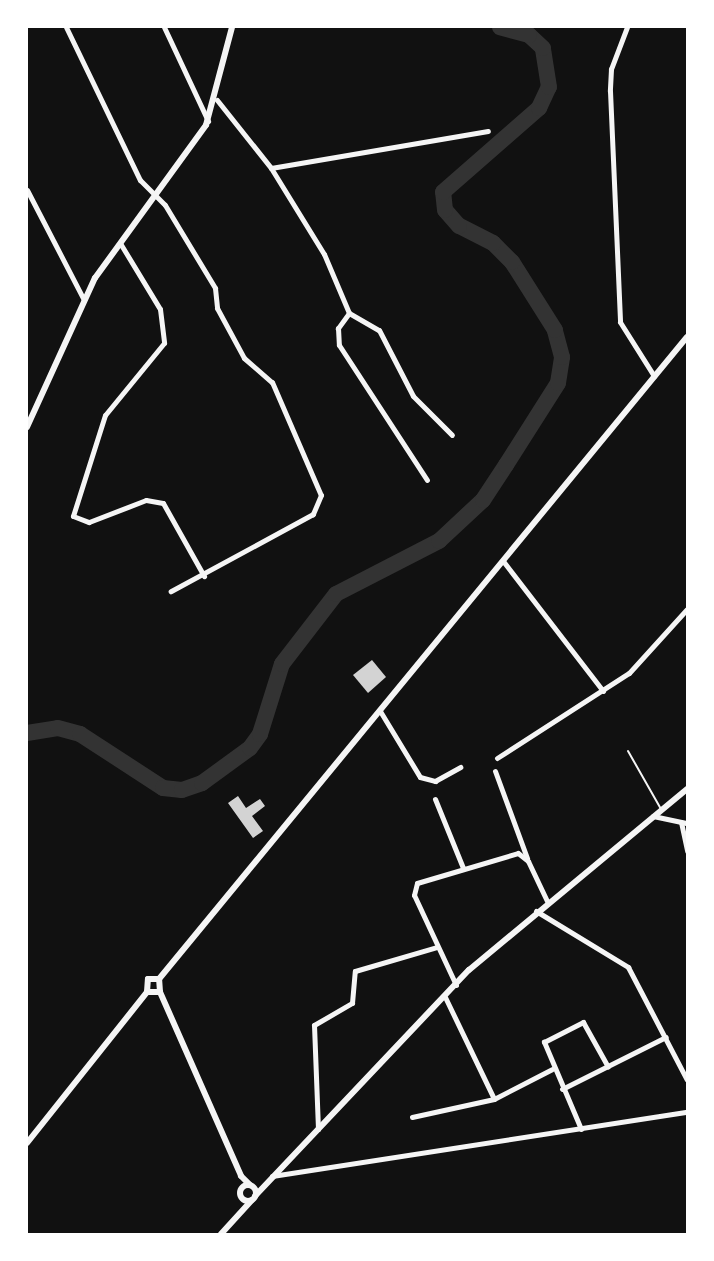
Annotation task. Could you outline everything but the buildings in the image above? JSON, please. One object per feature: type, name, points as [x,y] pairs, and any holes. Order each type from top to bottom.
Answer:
[{"type":"street","points":[[66,27],[140,180],[156,194],[215,288],[217,308],[244,358],[266,374],[294,427],[321,495],[321,506],[309,517],[204,576],[171,591]]},
{"type":"street","points":[[164,27],[208,121]]},
{"type":"street","points":[[27,427],[84,300],[120,243],[208,121],[217,100],[232,27]]},
{"type":"street","points":[[627,27],[611,69],[610,91],[620,322],[654,376]]},
{"type":"street","points":[[217,100],[271,168],[324,254],[349,313],[379,330],[413,396],[452,435]]},
{"type":"street","points":[[271,168],[488,131]]},
{"type":"street","points":[[27,190],[84,300]]},
{"type":"street","points":[[27,207],[34,205]]},
{"type":"street","points":[[120,243],[160,309],[166,331],[160,354],[105,415],[72,516],[89,522],[156,500],[169,509],[204,576]]},
{"type":"street","points":[[349,313],[338,328],[339,345],[427,480]]},
{"type":"street","points":[[27,1143],[147,992],[146,982],[159,979],[687,337]]},
{"type":"street","points":[[503,561],[603,691]]},
{"type":"street","points":[[497,758],[603,691],[636,666],[687,609]]},
{"type":"street","points":[[380,711],[420,777],[435,780],[460,767]]},
{"type":"street","points":[[495,771],[528,861],[547,901]]},
{"type":"street","points":[[221,1234],[272,1176],[456,985],[547,901],[687,789]]},
{"type":"street","points":[[435,799],[463,868]]},
{"type":"street","points":[[652,816],[684,822],[687,851]]},
{"type":"street","points":[[456,985],[437,947],[414,888],[427,877],[513,853],[528,861]]},
{"type":"street","points":[[536,911],[628,967],[687,1080]]},
{"type":"street","points":[[318,1129],[314,1025],[352,1003],[355,971],[437,947]]},
{"type":"street","points":[[159,979],[160,992],[241,1176],[251,1186],[254,1198]]},
{"type":"street","points":[[147,992],[160,992]]},
{"type":"street","points":[[445,997],[494,1099]]},
{"type":"street","points":[[580,1129],[552,1069],[544,1042],[583,1022],[609,1067]]},
{"type":"street","points":[[562,1089],[666,1037]]},
{"type":"street","points":[[412,1117],[494,1099],[552,1069]]},
{"type":"street","points":[[272,1176],[687,1112]]},
{"type":"street","points":[[238,1215],[241,1176]]},
{"type":"street","points":[[240,1193],[251,1186],[263,1186]]},
{"type":"street","points":[[240,1193],[254,1198]]},
{"type":"lane","points":[[628,751],[661,809]]},
{"type":"waterway","points":[[27,733],[58,728],[80,734],[163,788],[182,790],[202,783],[250,748],[260,734],[282,664],[336,594],[439,541],[483,500],[558,383],[562,357],[555,330],[512,262],[493,243],[459,226],[445,210],[443,192],[539,108],[549,87],[543,48],[529,35],[500,27]]}]
